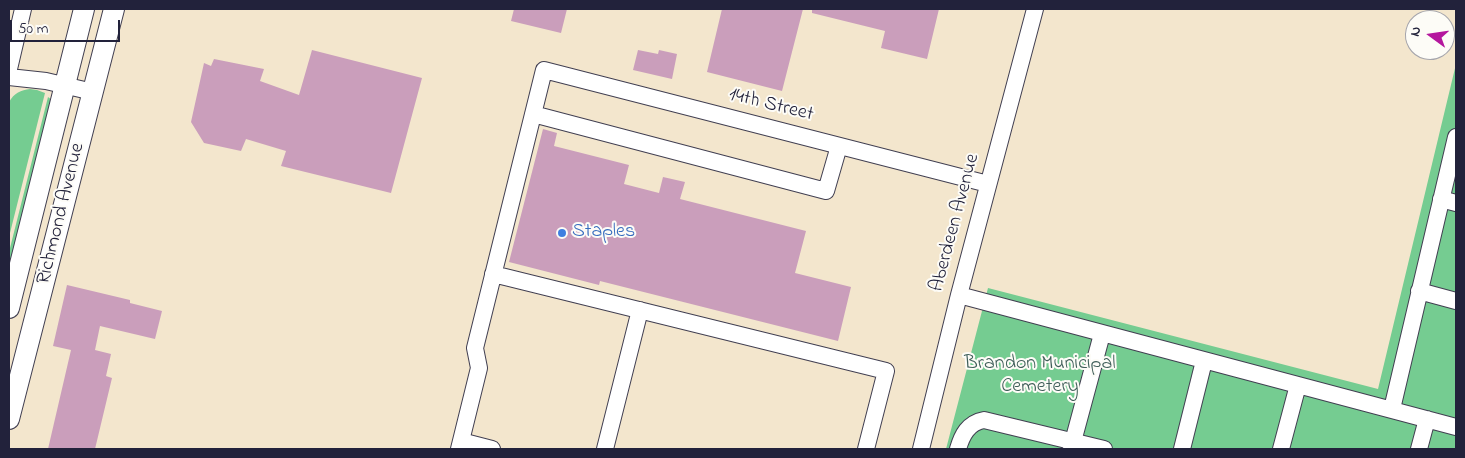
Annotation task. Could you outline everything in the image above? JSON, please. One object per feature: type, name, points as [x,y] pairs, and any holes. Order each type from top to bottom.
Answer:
[{"type":"main road","name":"Richmond Avenue","points":[[9,308],[84,9]]},
{"type":"main road","name":"Richmond Avenue","points":[[9,420],[114,9]]},
{"type":"street","points":[[9,69],[23,9]]},
{"type":"street","name":"Aberdeen Avenue","points":[[921,449],[1034,9]]},
{"type":"street","name":"14th Street","points":[[533,114],[544,70],[988,184]]},
{"type":"street","points":[[9,77],[33,79],[93,92]]},
{"type":"street","points":[[492,449],[460,445],[479,368],[475,348],[533,114],[826,191],[839,146]]},
{"type":"street","points":[[1392,409],[1419,291],[1449,201],[1456,137]]},
{"type":"street","points":[[494,274],[886,371],[866,449]]},
{"type":"street","points":[[1419,291],[1456,301]]},
{"type":"street","points":[[959,296],[1456,427]]},
{"type":"street","points":[[605,449],[640,310]]},
{"type":"street","points":[[1072,445],[1102,334]]},
{"type":"street","points":[[1182,449],[1204,361]]},
{"type":"street","points":[[1281,449],[1298,385]]},
{"type":"street","points":[[1419,449],[1427,419]]},
{"type":"street","points":[[958,449],[961,439],[968,428],[984,420],[1072,445],[1104,449]]},
{"type":"green space","name":"Brandon Municipal Cemetery","points":[[1456,64],[1456,449],[946,449],[988,288],[1378,389]]},
{"type":"green space","points":[[30,89],[45,93],[9,237],[9,102],[18,92]]},
{"type":"green space","points":[[48,97],[52,100],[9,271],[9,252]]},
{"type":"building","points":[[514,9],[567,9],[561,33],[511,21]]},
{"type":"building","points":[[722,9],[803,9],[782,91],[707,72]]},
{"type":"building","points":[[812,9],[939,9],[927,59],[881,48],[885,31],[812,13]]},
{"type":"building","points":[[312,50],[422,78],[391,193],[281,166],[286,151],[246,139],[241,151],[204,143],[191,122],[204,63],[211,66],[214,59],[264,69],[260,81],[299,95]]},
{"type":"building","points":[[638,50],[658,54],[659,50],[677,54],[672,79],[633,70]]},
{"type":"building","points":[[543,129],[557,133],[554,146],[629,165],[624,184],[659,193],[663,177],[685,182],[680,199],[806,231],[795,273],[851,287],[838,341],[600,281],[599,285],[509,262]]},
{"type":"building","points":[[67,285],[130,300],[130,303],[162,311],[155,339],[100,326],[95,350],[111,354],[106,376],[112,378],[95,449],[48,449],[71,350],[53,346]]},
{"type":"place","name":"Staples","points":[[562,233]]}]
